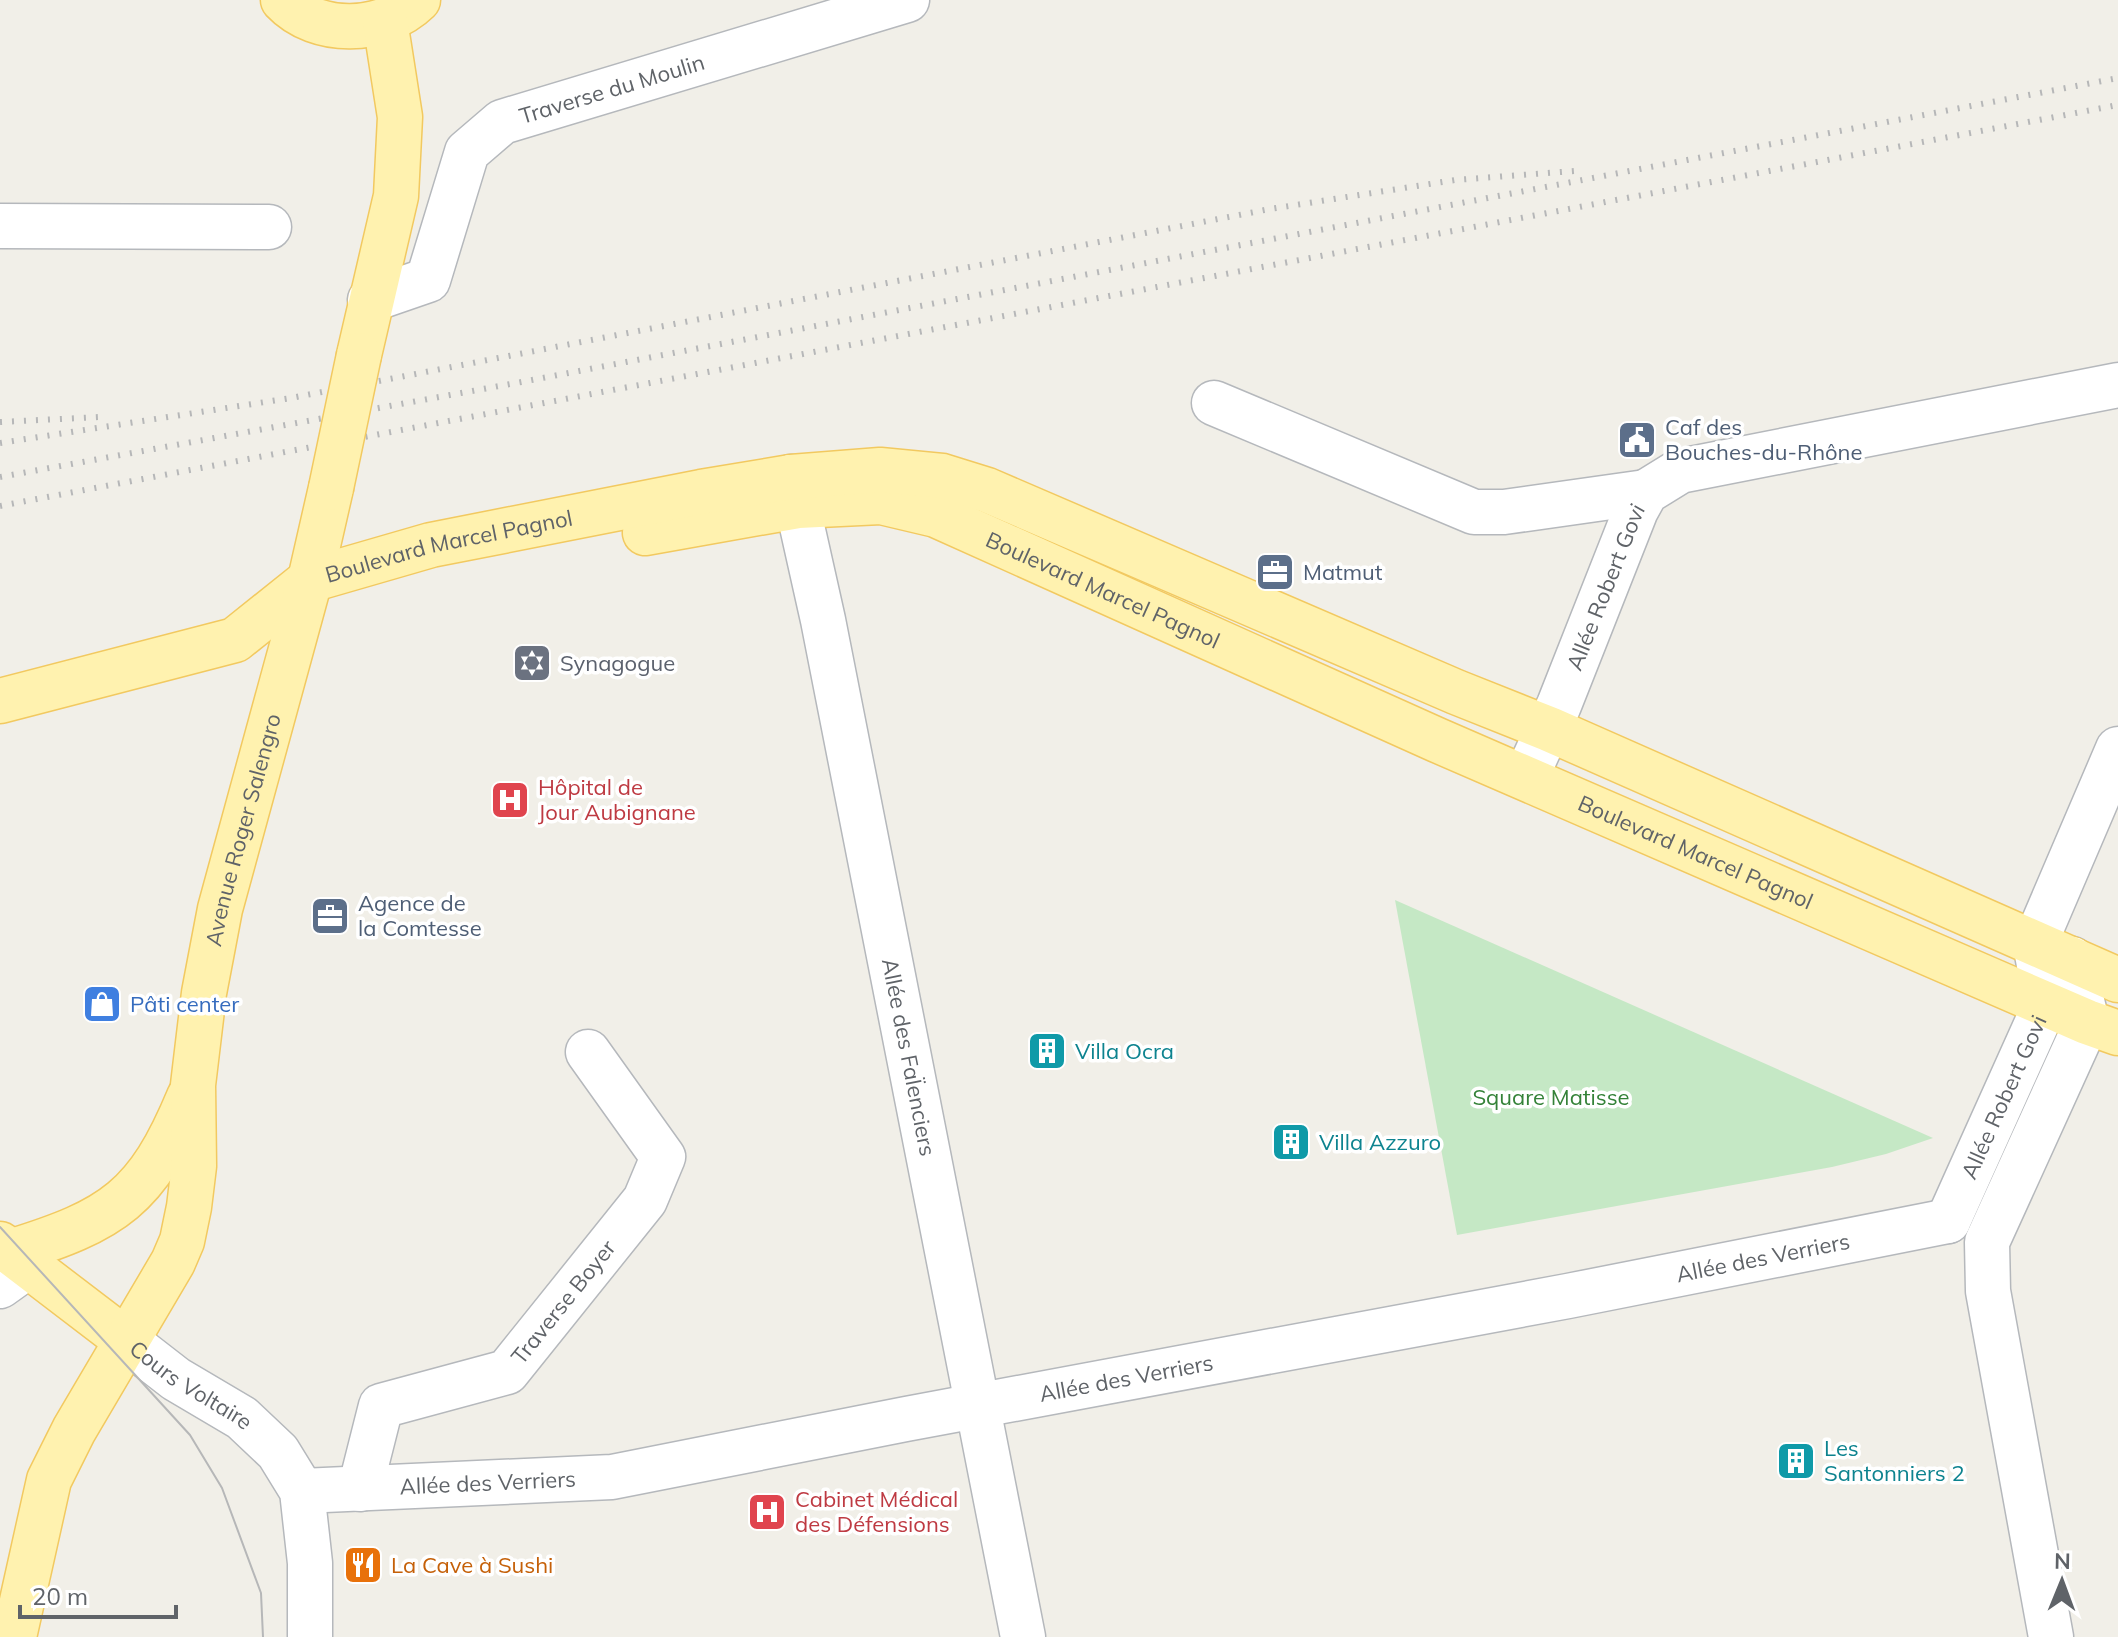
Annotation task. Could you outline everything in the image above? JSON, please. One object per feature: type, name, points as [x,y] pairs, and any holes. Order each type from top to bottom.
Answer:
[{"type":"main road","points":[[283,0],[288,6],[318,22],[352,27],[402,10]]},
{"type":"main road","name":"Avenue Roger Salengro","points":[[127,1341],[182,1241],[194,1166],[193,1085],[204,993],[220,909],[310,580],[370,300],[396,196],[402,10]]},
{"type":"main road","name":"Boulevard Marcel Pagnol","points":[[310,580],[430,570],[880,470],[942,476],[987,490],[1549,729],[2118,980]]},
{"type":"main road","name":"Boulevard Marcel Pagnol","points":[[794,491],[881,502],[936,515],[1526,777],[2103,1027]]},
{"type":"main road","points":[[0,701],[235,640],[310,580]]},
{"type":"main road","name":"Avenue Roger Salengro","points":[[10,1262],[116,1208],[149,1175],[170,1141],[193,1085]]},
{"type":"main road","points":[[10,1262],[127,1341]]},
{"type":"main road","name":"Cours Voltaire","points":[[14,1637],[49,1480],[74,1430],[127,1341]]},
{"type":"street","name":"Traverse du Moulin","points":[[370,300],[428,280],[467,152],[502,122],[907,0]]},
{"type":"street","points":[[0,226],[269,227]]},
{"type":"street","name":"Allée Robert Govi","points":[[1526,777],[1549,729],[1636,510],[1646,492],[1680,471],[2118,385]]},
{"type":"street","points":[[1214,403],[1474,512],[1504,512],[1646,492]]},
{"type":"street","name":"Allée des FaÏenciers","points":[[794,491],[826,635],[1023,1637]]},
{"type":"street","points":[[2103,1027],[2053,951],[2118,749]]},
{"type":"street","name":"Allée Robert Govi","points":[[1948,1221],[2046,1003],[2053,951]]},
{"type":"street","name":"Allée Robert Govi","points":[[2051,1637],[1988,1291],[1987,1242],[2103,1027]]},
{"type":"street","name":"Traverse Boyer","points":[[360,1489],[381,1406],[507,1372],[645,1200],[663,1157],[588,1052]]},
{"type":"street","points":[[1948,1221],[1987,1242]]},
{"type":"street","name":"Allée des Verriers","points":[[302,1491],[612,1477],[1948,1221]]},
{"type":"street","name":"Cours Voltaire","points":[[127,1341],[176,1379],[242,1418],[278,1452],[302,1491],[310,1563],[310,1637]]},
{"type":"green space","name":"Square Matisse","points":[[1395,900],[1933,1138],[1886,1154],[1832,1167],[1457,1235]]},
{"type":"tram line","points":[[0,1227],[190,1435],[222,1488],[261,1593],[263,1637]]},
{"type":"railway","points":[[0,477],[516,383],[2118,78]]},
{"type":"railway","points":[[0,506],[2118,105]]},
{"type":"railway","points":[[0,443],[291,398],[1270,209],[1455,180],[1574,171]]},
{"type":"railway","points":[[0,422],[100,417]]},
{"type":"place","name":"Caf des Bouches-du-Rhône","points":[[1637,440]]},
{"type":"place","name":"Matmut","points":[[1275,572]]},
{"type":"place","name":"Synagogue","points":[[532,663]]},
{"type":"place","name":"Hôpital de Jour Aubignane","points":[[510,800]]},
{"type":"place","name":"Agence de la Comtesse","points":[[330,916]]},
{"type":"place","name":"Pâti center","points":[[102,1004]]},
{"type":"place","name":"Villa Ocra","points":[[1047,1051]]},
{"type":"place","name":"Villa Azzuro","points":[[1291,1142]]},
{"type":"place","name":"Les Santonniers 2","points":[[1796,1461]]},
{"type":"place","name":"Cabinet Médical des Défensions","points":[[767,1512]]},
{"type":"place","name":"La Cave à Sushi","points":[[363,1565]]}]
